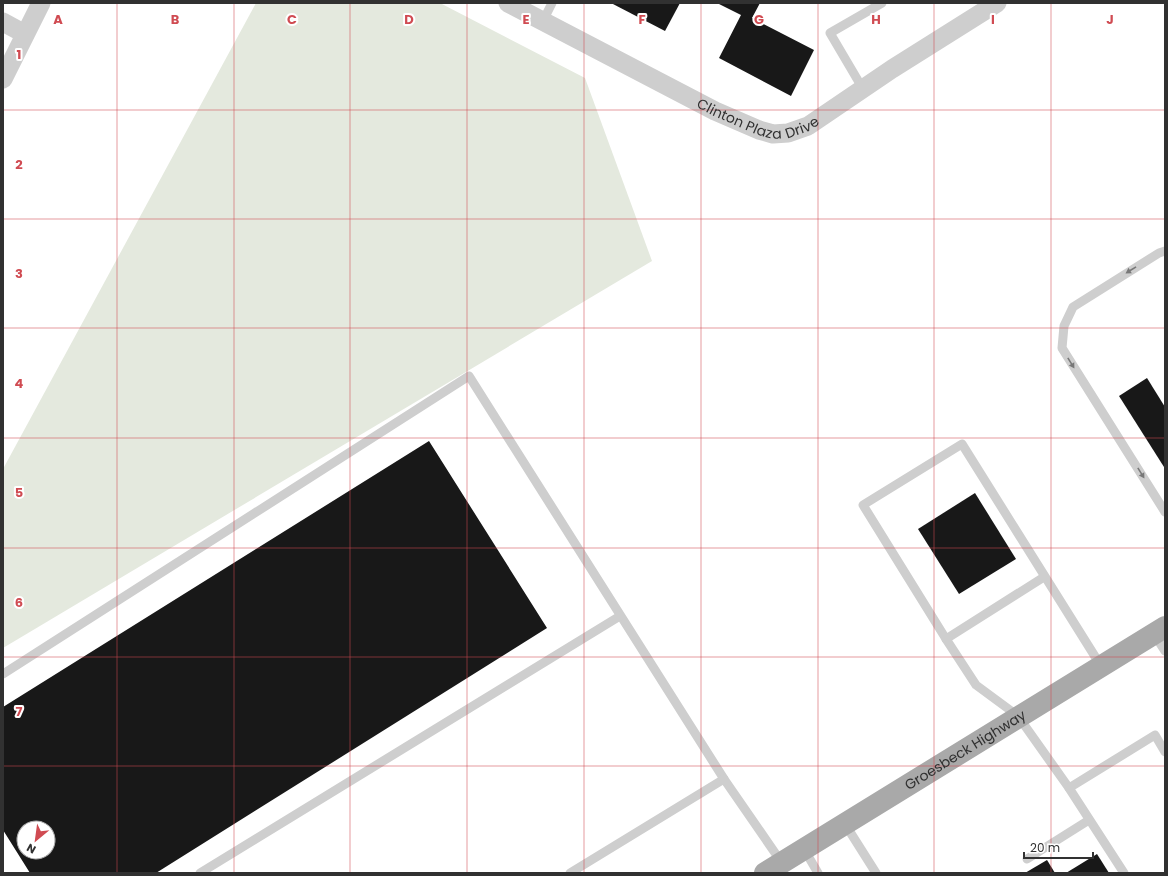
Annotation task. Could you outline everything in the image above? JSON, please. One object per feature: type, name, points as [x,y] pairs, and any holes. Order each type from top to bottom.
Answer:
[{"type":"main road","name":"Groesbeck Highway","points":[[774,868],[1101,666],[1161,637]]},
{"type":"street","points":[[3,79],[41,3]]},
{"type":"street","name":"Clinton Plaza Drive","points":[[508,3],[715,111],[759,130],[773,134],[788,133],[808,126],[997,3]]},
{"type":"street","points":[[3,22],[25,34]]},
{"type":"lane","points":[[543,21],[552,3]]},
{"type":"lane","points":[[863,89],[830,33],[882,3]]},
{"type":"lane","points":[[1165,251],[1159,253],[1073,307],[1064,326],[1062,348],[1165,512]]},
{"type":"lane","points":[[3,674],[468,376],[724,779],[774,868]]},
{"type":"lane","points":[[1101,666],[962,444],[863,506],[976,685],[1018,716],[1069,788],[1124,873]]},
{"type":"lane","points":[[946,639],[1044,577]]},
{"type":"lane","points":[[200,873],[620,616]]},
{"type":"lane","points":[[1069,788],[1154,735],[1165,752]]},
{"type":"lane","points":[[570,873],[724,779]]},
{"type":"lane","points":[[1027,859],[1090,820]]},
{"type":"lane","points":[[845,824],[876,873]]},
{"type":"lane","points":[[804,849],[818,873]]},
{"type":"shaded area","points":[[256,3],[440,3],[585,78],[652,261],[3,648],[3,469]]},
{"type":"building","points":[[611,3],[680,3],[665,31]]},
{"type":"building","points":[[717,3],[760,3],[752,18],[814,50],[791,96],[719,58],[741,15]]},
{"type":"building","points":[[1147,378],[1165,407],[1165,467],[1119,396]]},
{"type":"building","points":[[429,441],[547,628],[156,873],[30,873],[22,860],[56,860],[56,820],[16,820],[16,851],[3,830],[3,707]]},
{"type":"building","points":[[975,493],[1016,559],[959,594],[918,529]]},
{"type":"building","points":[[1097,854],[1109,873],[1066,873]]},
{"type":"building","points":[[1047,860],[1055,873],[1025,873]]}]
